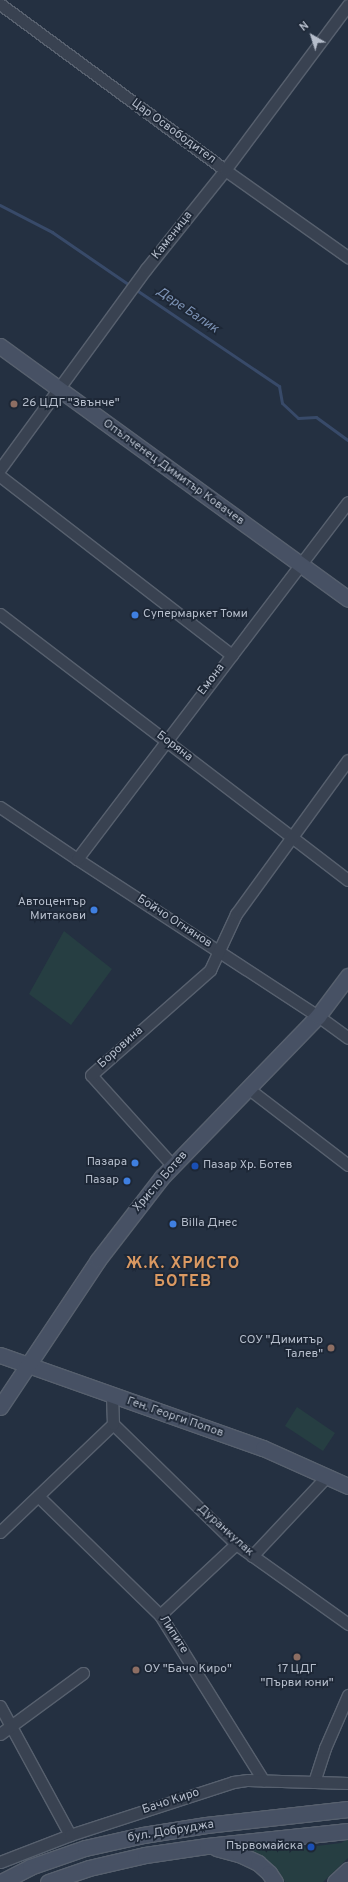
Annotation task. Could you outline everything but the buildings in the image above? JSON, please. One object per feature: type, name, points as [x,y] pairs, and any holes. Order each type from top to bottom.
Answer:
[{"type":"street","name":"Цар Освободител","points":[[0,4],[225,170],[348,257]]},
{"type":"street","name":"Каменица","points":[[0,468],[57,388],[146,269],[225,170],[348,5]]},
{"type":"street","name":"Опълченец Димитър Ковачев","points":[[0,346],[348,599]]},
{"type":"street","points":[[0,476],[232,655]]},
{"type":"street","name":"Емона","points":[[77,859],[299,564],[348,502]]},
{"type":"street","name":"Боряна","points":[[0,614],[348,880]]},
{"type":"street","points":[[219,951],[236,914],[348,760]]},
{"type":"street","name":"Бойчо Огнянов","points":[[0,807],[318,1016],[348,1038]]},
{"type":"street","name":"Боровина","points":[[173,1166],[91,1075],[210,970],[219,951]]},
{"type":"street","name":"Христо Ботев","points":[[0,1407],[110,1244],[162,1177],[249,1089],[318,1016],[348,976]]},
{"type":"street","points":[[249,1089],[348,1164]]},
{"type":"street","name":"Ген. Георги Попов","points":[[0,1355],[112,1396],[263,1448],[348,1486]]},
{"type":"street","points":[[0,1532],[113,1424],[112,1396]]},
{"type":"street","name":"Дуранкулак","points":[[113,1424],[236,1544],[348,1624]]},
{"type":"street","points":[[252,1556],[327,1476]]},
{"type":"street","name":"Липите","points":[[38,1496],[160,1615],[263,1780]]},
{"type":"street","points":[[160,1615],[236,1544]]},
{"type":"street","points":[[0,1734],[10,1725],[83,1673]]},
{"type":"street","points":[[314,1782],[325,1748],[348,1695]]},
{"type":"street","points":[[0,1706],[70,1835]]},
{"type":"street","name":"Бачо Киро","points":[[0,1862],[70,1835],[220,1786],[248,1780],[348,1783]]},
{"type":"street","name":"бул. Добруджа","points":[[1,1882],[30,1867],[85,1848],[142,1835],[206,1825],[348,1810]]},
{"type":"street","name":"бул. Добруджа","points":[[48,1882],[89,1868],[138,1856],[207,1846],[348,1831]]},
{"type":"street","points":[[207,1846],[239,1854],[258,1863],[269,1873],[275,1882]]},
{"type":"street","points":[[335,1882],[348,1870]]},
{"type":"green space","points":[[64,931],[112,969],[71,1025],[29,994]]},
{"type":"green space","points":[[297,1407],[335,1433],[323,1451],[285,1426]]},
{"type":"green space","points":[[348,1839],[348,1858],[323,1882],[285,1882],[276,1868],[266,1860],[240,1849],[293,1845],[301,1848],[341,1843]]},
{"type":"waterway","name":"Дере Балик","points":[[0,205],[52,232],[131,286]]},
{"type":"waterway","name":"Дере Балик","points":[[135,289],[279,386],[282,403],[298,418],[316,417],[348,440]]},
{"type":"place","name":"26 ЦДГ \"Звънче\"","points":[[14,404]]},
{"type":"place","name":"Супермаркет Томи","points":[[135,615]]},
{"type":"place","name":"Автоцентър Митакови","points":[[94,910]]},
{"type":"place","name":"Пазара","points":[[135,1163]]},
{"type":"place","name":"Пазар Хр. Ботев","points":[[195,1166]]},
{"type":"place","name":"Пазар","points":[[127,1181]]},
{"type":"place","name":"Billa Днес","points":[[173,1224]]},
{"type":"place","name":"СОУ \"Димитър Талев\"","points":[[331,1348]]},
{"type":"place","name":"17 ЦДГ \"Първи юни\"","points":[[297,1657]]},
{"type":"place","name":"ОУ \"Бачо Киро\"","points":[[136,1670]]},
{"type":"place","name":"Първомайска","points":[[311,1847]]},
{"type":"district","name":"Ж.К. ХРИСТО БОТЕВ","points":[[183,1273]]}]
